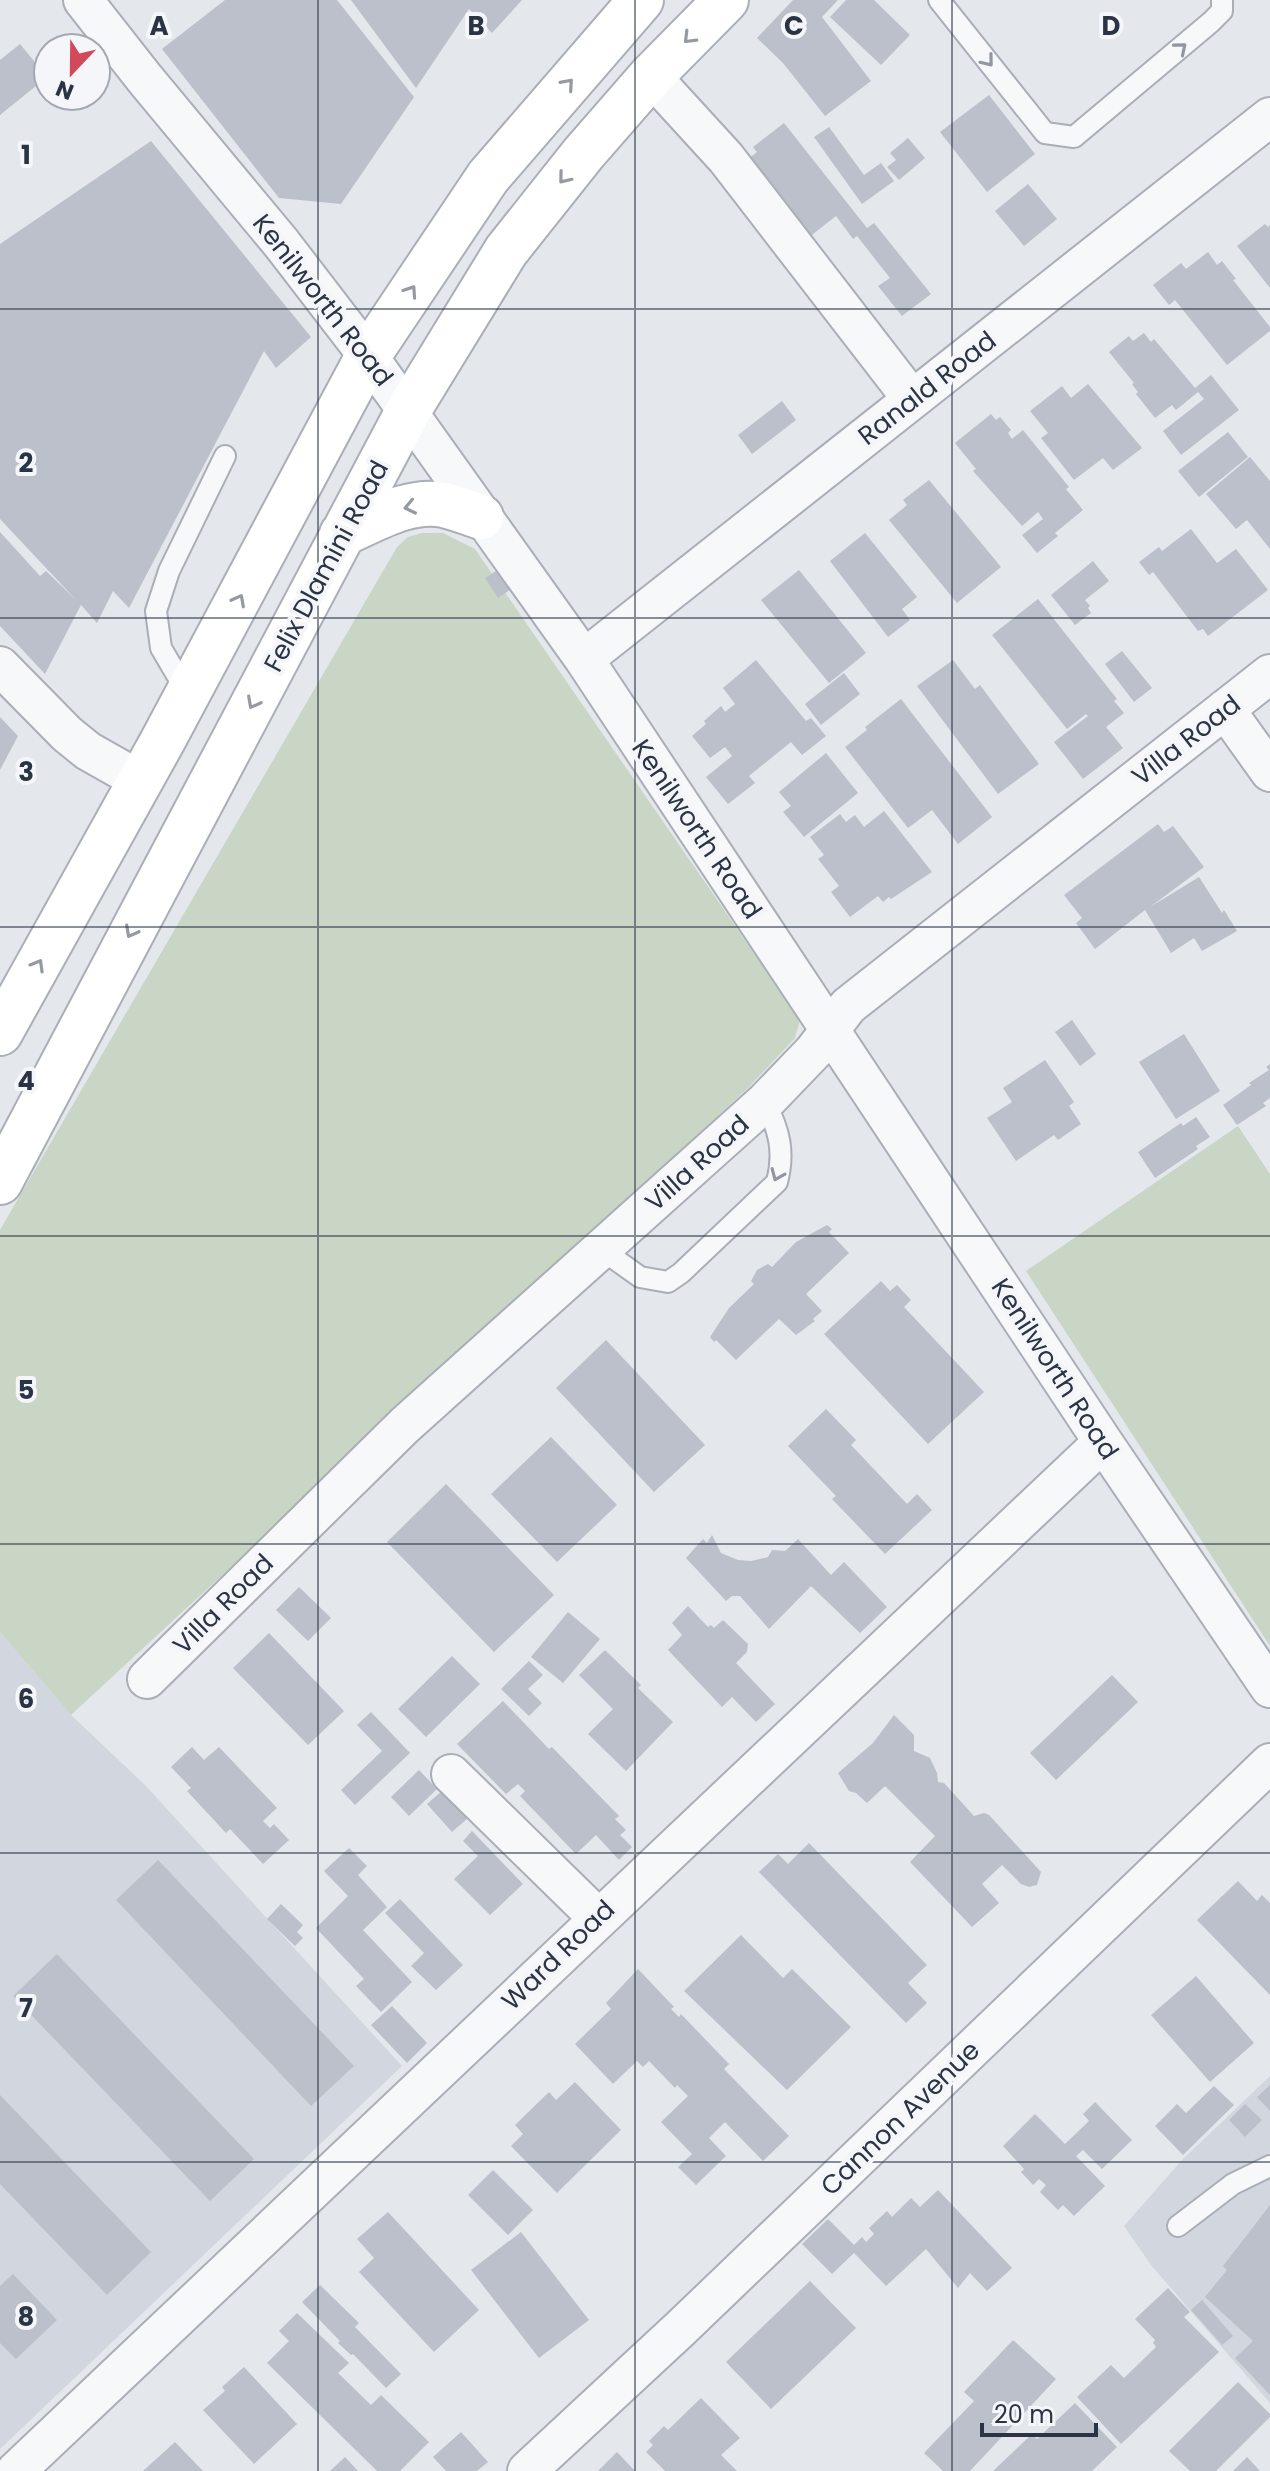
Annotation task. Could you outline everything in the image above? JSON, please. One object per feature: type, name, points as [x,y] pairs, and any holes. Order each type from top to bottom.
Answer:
[{"type":"main road","points":[[0,1033],[141,781],[368,356],[488,177],[641,0]]},
{"type":"main road","name":"Felix Dlamini Road","points":[[0,1182],[408,411],[506,251],[583,154],[651,76],[726,0]]},
{"type":"main road","points":[[342,534],[416,504],[443,505],[481,517]]},
{"type":"street","name":"Kenilworth Road","points":[[83,0],[282,244],[368,356],[584,659],[1103,1442],[1270,1688]]},
{"type":"street","points":[[651,76],[726,158],[912,399]]},
{"type":"street","name":"Ranald Road","points":[[584,659],[1270,117]]},
{"type":"street","points":[[0,666],[67,734],[88,751],[141,781]]},
{"type":"street","name":"Villa Road","points":[[147,1679],[405,1425],[765,1102],[814,1051],[848,1006],[1270,674]]},
{"type":"street","points":[[1225,709],[1270,772]]},
{"type":"street","name":"Ward Road","points":[[16,2471],[431,2079],[597,1917],[1103,1442]]},
{"type":"street","name":"Cannon Avenue","points":[[527,2471],[680,2329],[1270,1763]]},
{"type":"street","points":[[451,1774],[597,1917]]},
{"type":"lane","points":[[939,0],[1045,133],[1074,137],[1211,22],[1222,11],[1222,0]]},
{"type":"lane","points":[[188,694],[161,648],[156,611],[169,571],[225,456]]},
{"type":"lane","points":[[601,1249],[640,1277],[668,1282],[681,1273],[777,1182],[782,1163],[782,1143],[765,1102]]},
{"type":"lane","points":[[1178,2226],[1233,2184],[1270,2166]]},
{"type":"shaded area","points":[[0,1632],[71,1715],[145,1785],[402,2066],[0,2449]]},
{"type":"shaded area","points":[[1270,2076],[1270,2403],[1151,2265],[1124,2226],[1182,2160]]},
{"type":"green space","points":[[443,533],[475,549],[800,1020],[795,1038],[749,1087],[71,1715],[0,1632],[0,1230],[397,547],[408,537]]},
{"type":"green space","points":[[1238,1126],[1270,1174],[1270,1646],[1026,1271]]},
{"type":"building","points":[[225,0],[337,0],[414,97],[341,204],[279,198],[162,49]]},
{"type":"building","points":[[351,0],[522,0],[492,33],[469,9],[416,88]]},
{"type":"building","points":[[793,0],[838,0],[822,17],[871,81],[825,116],[783,63],[757,38]]},
{"type":"building","points":[[846,0],[874,0],[910,35],[881,65],[830,17]]},
{"type":"building","points":[[20,44],[32,59],[32,89],[0,115],[0,60]]},
{"type":"building","points":[[989,95],[1035,154],[987,192],[940,132]]},
{"type":"building","points":[[784,123],[867,228],[874,223],[931,294],[902,316],[878,286],[890,278],[857,236],[853,239],[836,216],[808,238],[747,160],[757,152],[753,147]]},
{"type":"building","points":[[829,127],[864,175],[881,163],[894,181],[862,204],[814,137]]},
{"type":"building","points":[[908,138],[925,158],[899,180],[887,167],[896,160],[890,153]]},
{"type":"building","points":[[151,141],[311,337],[276,368],[264,351],[129,608],[113,591],[97,623],[81,605],[45,674],[0,626],[0,532],[40,576],[46,571],[76,600],[0,519],[0,244]]},
{"type":"building","points":[[1028,184],[1057,219],[1024,246],[995,211]]},
{"type":"building","points":[[1265,224],[1270,225],[1270,288],[1237,246]]},
{"type":"building","points":[[1208,252],[1217,265],[1222,261],[1270,327],[1270,331],[1227,365],[1175,300],[1169,305],[1153,285],[1181,263],[1186,269]]},
{"type":"building","points":[[1144,333],[1151,342],[1154,339],[1195,388],[1211,375],[1239,410],[1181,455],[1163,431],[1204,399],[1198,392],[1176,410],[1172,405],[1155,418],[1136,394],[1134,383],[1109,352],[1129,336],[1133,341]]},
{"type":"building","points":[[1088,384],[1142,448],[1113,470],[1103,458],[1074,480],[1041,438],[1048,433],[1030,411],[1062,386],[1071,398]]},
{"type":"building","points":[[782,401],[796,420],[752,454],[738,435]]},
{"type":"building","points":[[991,414],[996,420],[1000,417],[1011,430],[1008,433],[1012,439],[1023,430],[1069,487],[1066,489],[1083,510],[1037,553],[1022,535],[1043,519],[1038,512],[1022,526],[973,471],[976,469],[955,443]]},
{"type":"building","points":[[1228,432],[1248,457],[1199,497],[1178,471]]},
{"type":"building","points":[[1250,457],[1270,481],[1270,549],[1247,520],[1236,529],[1206,494]]},
{"type":"building","points":[[929,480],[1001,567],[957,603],[889,520],[907,505],[903,500]]},
{"type":"building","points":[[1191,529],[1217,563],[1236,549],[1268,590],[1208,636],[1203,629],[1198,631],[1153,572],[1149,575],[1139,562],[1159,547],[1162,551]]},
{"type":"building","points":[[865,533],[917,597],[902,609],[910,620],[888,637],[830,561]]},
{"type":"building","points":[[1093,561],[1109,581],[1085,600],[1091,613],[1075,625],[1051,595]]},
{"type":"building","points":[[499,569],[511,589],[498,598],[485,578]]},
{"type":"building","points":[[799,570],[866,653],[829,683],[761,600]]},
{"type":"building","points":[[1038,599],[1117,699],[1114,701],[1124,713],[1106,727],[1123,748],[1083,779],[1054,742],[1088,716],[1086,714],[1067,729],[992,635]]},
{"type":"building","points":[[1122,651],[1152,688],[1134,702],[1105,664]]},
{"type":"building","points":[[756,660],[806,721],[811,718],[826,736],[802,755],[791,742],[749,776],[755,783],[728,804],[706,777],[732,756],[725,747],[710,758],[692,736],[721,706],[725,712],[735,704],[723,688]]},
{"type":"building","points":[[953,660],[975,689],[980,685],[1039,764],[998,794],[917,686]]},
{"type":"building","points":[[844,673],[860,694],[821,725],[805,704]]},
{"type":"building","points":[[901,699],[992,817],[958,844],[932,810],[908,828],[845,747]]},
{"type":"building","points":[[0,717],[18,736],[0,770]]},
{"type":"building","points":[[826,753],[858,793],[804,837],[783,812],[791,806],[779,792]]},
{"type":"building","points":[[884,811],[932,872],[891,899],[889,897],[883,902],[878,896],[850,917],[831,892],[839,886],[818,859],[824,855],[810,837],[840,814],[846,822],[855,815],[864,827]]},
{"type":"building","points":[[1158,824],[1164,832],[1173,826],[1204,867],[1150,907],[1199,877],[1237,931],[1202,951],[1194,938],[1171,953],[1145,910],[1095,949],[1076,923],[1082,918],[1064,895]]},
{"type":"building","points":[[1072,1020],[1096,1054],[1080,1066],[1055,1032]]},
{"type":"building","points":[[1184,1034],[1220,1091],[1176,1119],[1139,1062]]},
{"type":"building","points":[[1045,1060],[1074,1102],[1069,1106],[1081,1124],[1058,1140],[1054,1135],[1016,1161],[987,1118],[1012,1102],[1003,1088]]},
{"type":"building","points":[[1270,1064],[1270,1098],[1263,1103],[1266,1106],[1237,1125],[1223,1105],[1269,1070],[1266,1067]]},
{"type":"building","points":[[1196,1117],[1210,1137],[1196,1146],[1198,1149],[1155,1178],[1138,1152],[1181,1123],[1183,1126]]},
{"type":"building","points":[[827,1225],[832,1229],[829,1232],[849,1253],[806,1294],[822,1311],[813,1319],[815,1321],[796,1335],[779,1319],[736,1360],[710,1337],[729,1308],[754,1284],[751,1281],[757,1270],[768,1264],[772,1267],[796,1242]]},
{"type":"building","points":[[881,1281],[890,1291],[897,1285],[911,1300],[904,1307],[984,1392],[928,1444],[824,1334]]},
{"type":"building","points":[[606,1340],[705,1445],[654,1492],[556,1388]]},
{"type":"building","points":[[826,1409],[856,1440],[851,1445],[907,1504],[917,1494],[932,1510],[885,1554],[832,1499],[836,1496],[788,1446]]},
{"type":"building","points":[[551,1437],[617,1505],[557,1562],[491,1494]]},
{"type":"building","points":[[446,1484],[554,1595],[494,1652],[387,1542]]},
{"type":"building","points":[[712,1535],[721,1553],[751,1561],[768,1557],[772,1550],[785,1551],[798,1539],[831,1575],[844,1562],[887,1607],[860,1633],[811,1586],[769,1629],[740,1596],[732,1596],[726,1601],[686,1558],[703,1539],[707,1543]]},
{"type":"building","points":[[299,1587],[331,1618],[308,1641],[276,1610]]},
{"type":"building","points":[[688,1606],[708,1627],[711,1625],[714,1628],[723,1620],[748,1644],[747,1652],[736,1663],[775,1704],[756,1722],[732,1697],[722,1707],[668,1650],[682,1635],[672,1623]]},
{"type":"building","points":[[568,1612],[600,1639],[563,1683],[531,1657]]},
{"type":"building","points":[[269,1633],[344,1711],[308,1745],[233,1668]]},
{"type":"building","points":[[605,1650],[673,1722],[626,1771],[588,1734],[613,1709],[579,1675]]},
{"type":"building","points":[[452,1656],[480,1684],[426,1737],[398,1709]]},
{"type":"building","points":[[529,1661],[543,1675],[528,1689],[542,1703],[529,1716],[501,1689]]},
{"type":"building","points":[[1112,1675],[1138,1702],[1056,1780],[1030,1753]]},
{"type":"building","points":[[503,1701],[619,1816],[615,1819],[626,1830],[620,1835],[632,1847],[619,1860],[596,1835],[576,1854],[520,1796],[525,1791],[518,1784],[506,1794],[457,1744]]},
{"type":"building","points":[[371,1712],[410,1753],[355,1805],[341,1790],[382,1751],[357,1725]]},
{"type":"building","points":[[894,1715],[914,1735],[914,1751],[930,1758],[938,1782],[944,1783],[974,1816],[989,1815],[1041,1872],[1037,1885],[1029,1887],[1021,1884],[1002,1865],[982,1884],[999,1903],[972,1927],[910,1862],[935,1836],[885,1786],[867,1803],[849,1791],[838,1773],[873,1743]]},
{"type":"building","points":[[192,1747],[204,1760],[219,1747],[277,1808],[263,1821],[270,1828],[274,1824],[289,1840],[263,1864],[230,1829],[226,1833],[187,1791],[191,1788],[171,1767]]},
{"type":"building","points":[[419,1770],[437,1789],[409,1816],[391,1797]]},
{"type":"building","points":[[443,1790],[468,1818],[452,1832],[427,1804]]},
{"type":"building","points":[[472,1831],[523,1884],[490,1915],[454,1879],[478,1856],[463,1841]]},
{"type":"building","points":[[809,1843],[927,1965],[908,1983],[927,2003],[906,2023],[759,1872],[778,1854],[788,1864]]},
{"type":"building","points":[[349,1848],[367,1866],[358,1875],[387,1907],[363,1930],[412,1982],[381,2012],[356,1986],[364,1979],[316,1928],[348,1896],[324,1871]]},
{"type":"building","points":[[158,1860],[354,2066],[311,2106],[116,1900]]},
{"type":"building","points":[[1238,1881],[1257,1901],[1262,1895],[1270,1903],[1270,1995],[1197,1920]]},
{"type":"building","points":[[400,1899],[463,1965],[436,1990],[411,1966],[424,1953],[385,1913]]},
{"type":"building","points":[[281,1904],[303,1925],[297,1932],[303,1938],[295,1946],[267,1919]]},
{"type":"building","points":[[741,1935],[783,1978],[792,1969],[851,2027],[787,2090],[684,1991]]},
{"type":"building","points":[[57,1954],[254,2159],[210,2201],[13,1996]]},
{"type":"building","points":[[638,1969],[674,2007],[671,2009],[679,2017],[681,2014],[729,2064],[724,2069],[789,2136],[763,2161],[725,2122],[709,2138],[726,2156],[696,2185],[678,2167],[692,2154],[661,2122],[688,2096],[677,2085],[675,2088],[649,2061],[643,2067],[637,2061],[613,2084],[575,2044],[611,2009],[606,2003]]},
{"type":"building","points":[[1196,1976],[1254,2043],[1210,2082],[1151,2015]]},
{"type":"building","points":[[392,2006],[427,2043],[407,2063],[371,2025]]},
{"type":"building","points":[[575,2082],[621,2130],[557,2193],[511,2146],[523,2134],[515,2125],[549,2092],[556,2100]]},
{"type":"building","points":[[1270,2085],[1270,2111],[1257,2097]]},
{"type":"building","points":[[1214,2086],[1234,2105],[1183,2155],[1155,2126],[1177,2104],[1186,2113]]},
{"type":"building","points":[[0,2095],[151,2252],[107,2295],[0,2184]]},
{"type":"building","points":[[1095,2102],[1132,2140],[1102,2169],[1083,2150],[1076,2156],[1105,2186],[1074,2216],[1063,2205],[1058,2210],[1040,2192],[1046,2185],[1039,2179],[1033,2185],[1021,2172],[1024,2169],[1003,2146],[1035,2114],[1065,2144],[1089,2121],[1083,2114]]},
{"type":"building","points":[[1245,2104],[1262,2120],[1245,2137],[1229,2120]]},
{"type":"building","points":[[493,2170],[533,2210],[508,2235],[468,2195]]},
{"type":"building","points":[[938,2190],[1012,2268],[987,2291],[970,2273],[958,2288],[926,2249],[886,2286],[854,2253],[832,2274],[802,2244],[828,2219],[854,2245],[862,2237],[866,2242],[874,2234],[869,2228],[887,2211],[892,2217],[911,2198],[920,2207]]},
{"type":"building","points":[[1270,2205],[1270,2395],[1235,2358],[1253,2341],[1205,2297],[1227,2270],[1223,2266]]},
{"type":"building","points":[[388,2212],[479,2310],[434,2352],[359,2272],[374,2258],[357,2239]]},
{"type":"building","points":[[521,2232],[589,2320],[539,2358],[471,2270]]},
{"type":"building","points":[[13,2274],[57,2320],[16,2359],[0,2343],[0,2286]]},
{"type":"building","points":[[810,2281],[856,2328],[771,2409],[726,2362]]},
{"type":"building","points":[[320,2285],[359,2323],[355,2327],[401,2374],[386,2388],[338,2343],[340,2341],[302,2302]]},
{"type":"building","points":[[1168,2288],[1190,2312],[1184,2317],[1219,2352],[1121,2444],[1077,2397],[1111,2365],[1124,2378],[1156,2347],[1153,2343],[1155,2340],[1135,2319]]},
{"type":"building","points":[[1202,2300],[1233,2336],[1222,2345],[1191,2310]]},
{"type":"building","points":[[297,2313],[349,2363],[338,2373],[371,2405],[381,2395],[429,2442],[400,2471],[377,2471],[267,2363],[289,2341],[279,2331]]},
{"type":"building","points":[[1013,2340],[1056,2379],[970,2471],[943,2471],[924,2453],[974,2401],[964,2392]]},
{"type":"building","points":[[244,2367],[297,2424],[254,2464],[203,2410],[225,2391],[222,2387]]},
{"type":"building","points":[[1238,2382],[1270,2417],[1216,2471],[1190,2471],[1169,2451]]},
{"type":"building","points":[[701,2398],[740,2438],[721,2455],[737,2471],[665,2471],[646,2452],[653,2445],[649,2441],[664,2426],[668,2430]]},
{"type":"building","points":[[1075,2403],[1117,2447],[1092,2471],[993,2471],[1032,2434],[1037,2439]]},
{"type":"building","points":[[461,2432],[488,2462],[477,2471],[446,2471],[433,2457]]},
{"type":"building","points":[[175,2442],[203,2471],[143,2471]]},
{"type":"building","points":[[617,2452],[635,2471],[598,2471]]},
{"type":"building","points":[[345,2457],[358,2471],[330,2471]]},
{"type":"building","points":[[1247,2457],[1260,2471],[1233,2471]]}]
